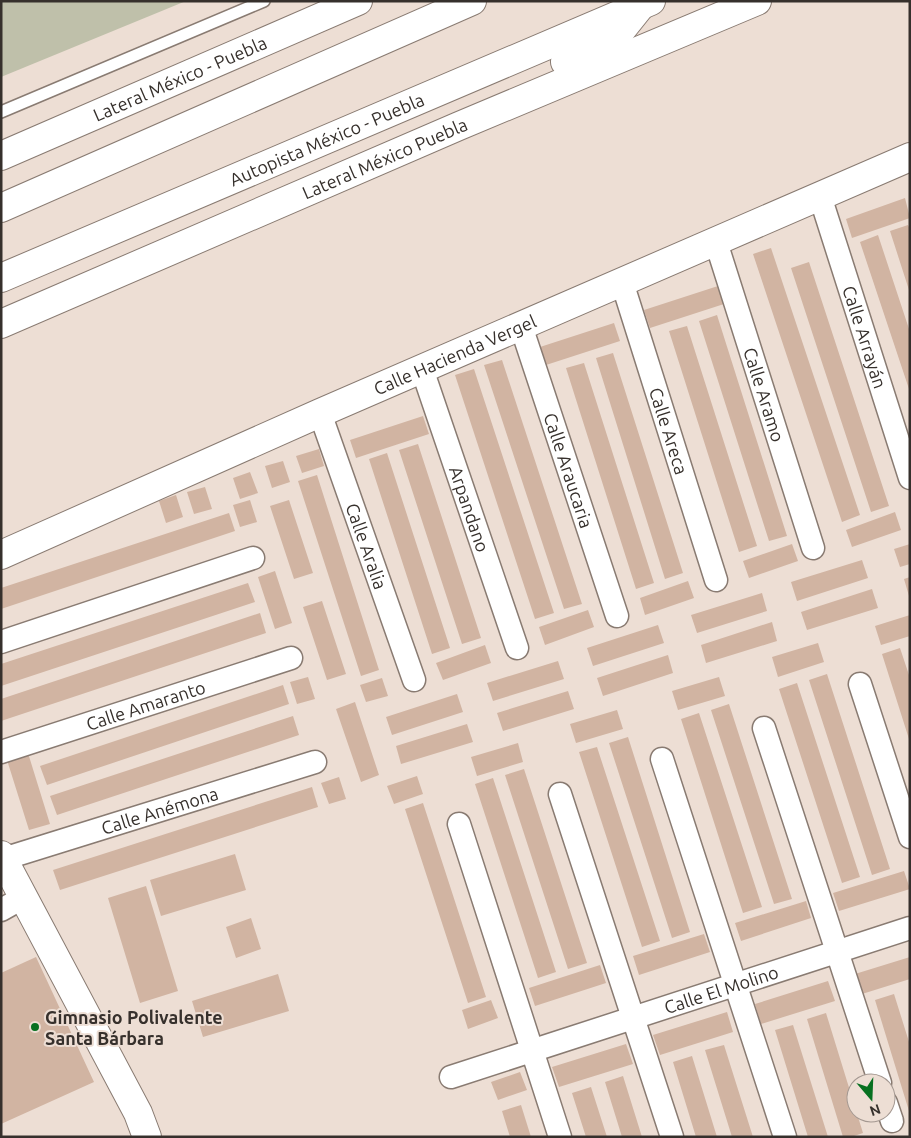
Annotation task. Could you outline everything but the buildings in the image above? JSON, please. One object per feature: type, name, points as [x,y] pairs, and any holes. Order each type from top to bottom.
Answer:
[{"type":"main road","name":"Lateral México - Puebla","points":[[1,156],[358,1]]},
{"type":"main road","points":[[1,208],[472,1]]},
{"type":"main road","name":"Lateral México Puebla","points":[[7,321],[459,126],[756,1]]},
{"type":"main road","points":[[459,126],[520,84],[615,38],[646,3]]},
{"type":"main road","name":"Autopista México - Puebla","points":[[1,278],[646,3]]},
{"type":"main road","name":"Calle Hacienda Vergel","points":[[1,555],[320,413],[910,157]]},
{"type":"main road","points":[[2,857],[13,904],[138,1113],[147,1137]]},
{"type":"street","name":"Calle Arrayán","points":[[820,196],[910,478]]},
{"type":"street","name":"Calle Aramo","points":[[716,242],[812,548]]},
{"type":"street","name":"Calle Areca","points":[[622,282],[716,580]]},
{"type":"street","name":"Calle Araucaria","points":[[521,326],[618,616]]},
{"type":"street","name":"Arpandano","points":[[422,369],[517,648]]},
{"type":"street","name":"Calle Aralia","points":[[320,413],[414,680]]},
{"type":"street","points":[[1,642],[253,558]]},
{"type":"street","name":"Calle Amaranto","points":[[1,752],[291,658]]},
{"type":"street","points":[[860,684],[910,837]]},
{"type":"street","points":[[764,728],[877,1073]]},
{"type":"street","points":[[662,759],[785,1137]]},
{"type":"street","name":"Calle Anémona","points":[[2,857],[315,762]]},
{"type":"street","points":[[560,794],[672,1137]]},
{"type":"street","points":[[459,824],[560,1137]]},
{"type":"street","name":"Calle El Molino","points":[[450,1077],[910,928]]},
{"type":"lane","points":[[1,112],[264,1]]},
{"type":"green space","points":[[1,1],[186,1],[1,77]]},
{"type":"place","name":"Gimnasio Polivalente Santa Bárbara","points":[[35,1027]]}]
